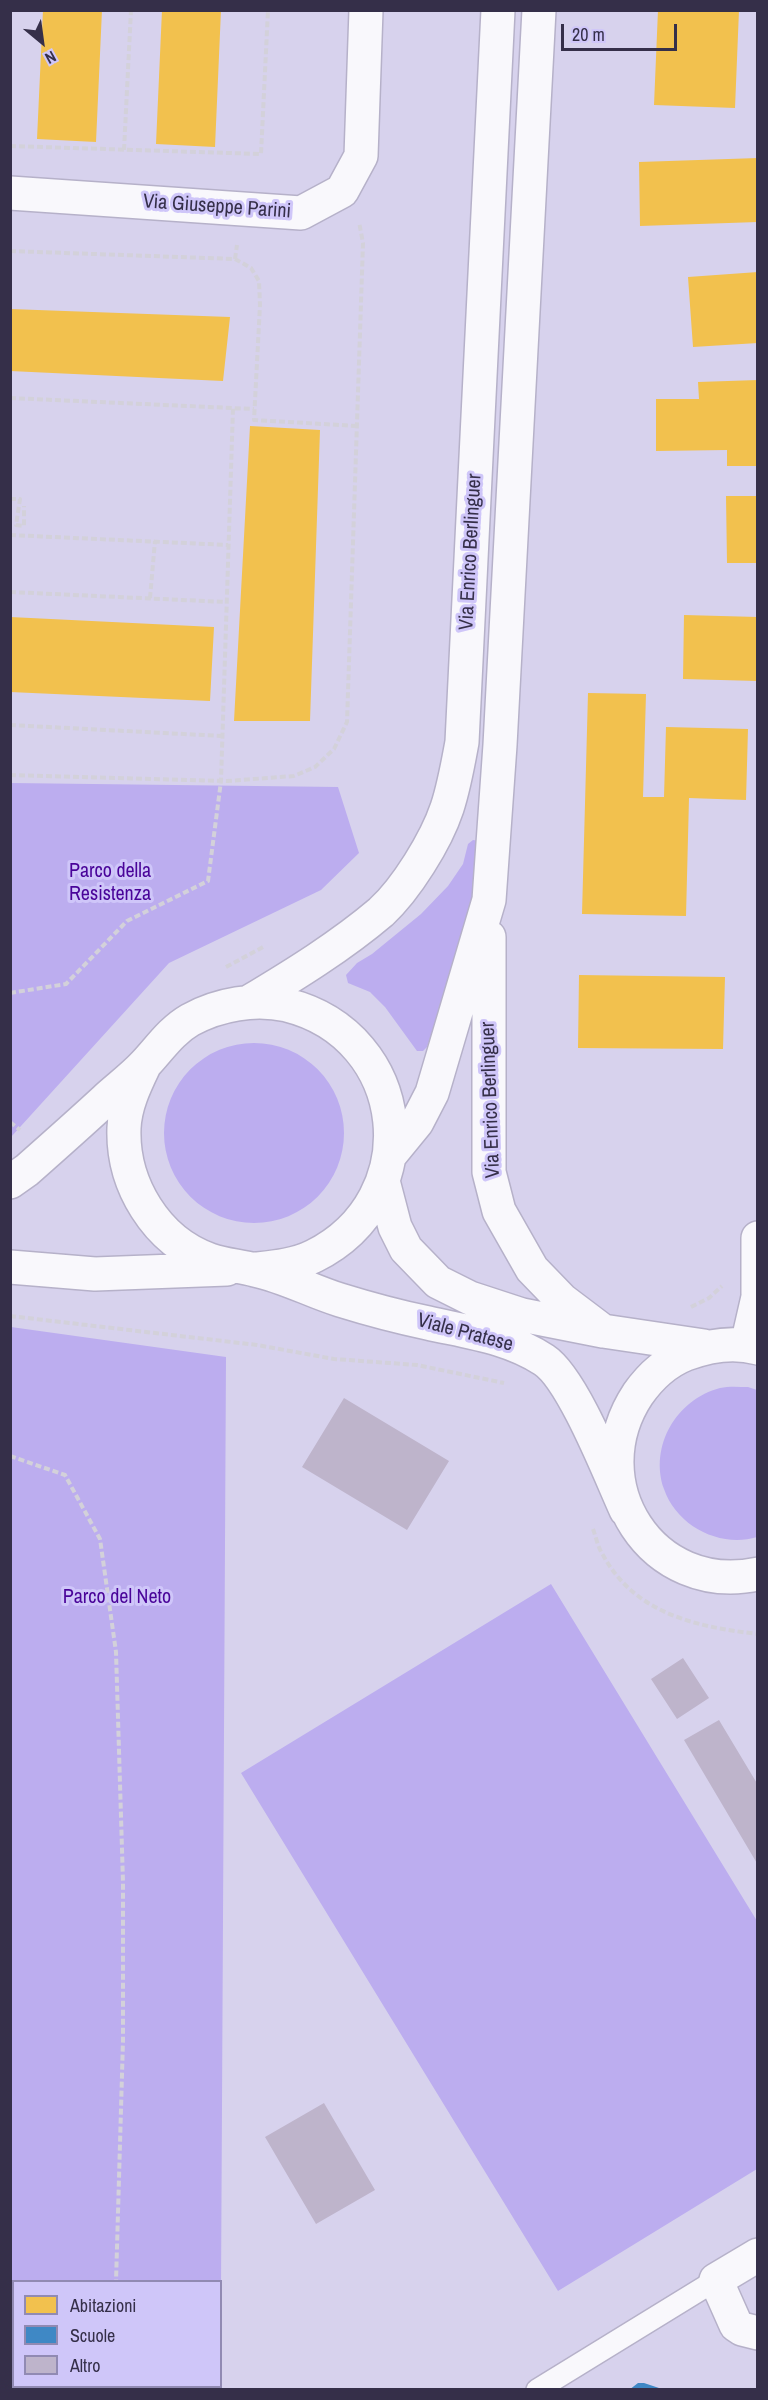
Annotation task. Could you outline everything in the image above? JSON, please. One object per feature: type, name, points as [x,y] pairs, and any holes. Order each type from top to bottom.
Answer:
[{"type":"main road","name":"Via Giuseppe Parini","points":[[10,193],[301,213],[342,191],[361,156],[366,10]]},
{"type":"main road","name":"Via Enrico Berlinguer","points":[[249,1002],[286,980],[382,910],[417,868],[433,840],[446,810],[456,774],[462,742],[498,10]]},
{"type":"main road","name":"Via Enrico Berlinguer","points":[[538,10],[501,721],[489,900],[489,1172],[499,1211],[532,1269],[562,1300],[603,1331]]},
{"type":"main road","name":"Via Enrico Berlinguer","points":[[387,1168],[417,1122],[432,1093],[489,900]]},
{"type":"main road","name":"Viale Pratese","points":[[10,1182],[27,1170],[145,1064],[165,1040],[190,1020],[218,1008],[249,1002],[276,1003],[301,1009],[325,1020],[347,1036],[365,1055],[379,1078],[387,1102],[391,1128],[387,1168],[395,1227],[406,1249],[438,1282],[470,1299],[506,1310],[603,1331],[706,1347]]},
{"type":"main road","name":"Viale Pratese","points":[[145,1064],[130,1094],[124,1128],[126,1161],[137,1193],[155,1221],[180,1244],[210,1260],[249,1269],[350,1303],[425,1323],[510,1341],[546,1361],[571,1392],[626,1510]]},
{"type":"main road","name":"Viale Pratese","points":[[10,1267],[94,1274],[168,1273],[287,1265],[304,1260],[335,1244],[355,1226],[372,1206],[387,1168]]},
{"type":"main road","points":[[752,1578],[705,1574],[687,1568],[662,1554],[641,1534],[626,1510],[616,1477],[617,1443],[628,1410],[647,1381],[674,1359],[706,1347],[730,1344],[752,1346],[758,1296],[758,1238]]},
{"type":"main road","points":[[758,2255],[716,2280],[736,2325],[758,2333]]},
{"type":"lane","points":[[537,2390],[716,2280]]},
{"type":"path","points":[[124,150],[131,10]]},
{"type":"path","points":[[10,146],[261,154],[268,10]]},
{"type":"path","points":[[10,775],[221,781],[294,776],[315,767],[334,749],[347,722],[363,243],[349,178]]},
{"type":"path","points":[[10,251],[235,259],[251,268],[259,281],[260,305],[254,420],[357,426]]},
{"type":"path","points":[[10,398],[254,409]]},
{"type":"path","points":[[10,993],[66,984],[127,921],[208,881],[221,781],[233,408]]},
{"type":"path","points":[[10,499],[20,500],[16,525],[24,526],[24,506]]},
{"type":"path","points":[[10,535],[228,545]]},
{"type":"path","points":[[150,598],[155,541]]},
{"type":"path","points":[[10,592],[226,602]]},
{"type":"path","points":[[10,725],[222,736]]},
{"type":"path","points":[[241,959],[272,942]]},
{"type":"path","points":[[687,1309],[709,1298],[722,1286]]},
{"type":"path","points":[[10,1316],[257,1345],[334,1359],[417,1365],[506,1383]]},
{"type":"path","points":[[10,1456],[65,1475],[100,1539],[116,1652],[123,1915],[123,2040],[116,2280]]},
{"type":"green space","name":"Parco della Resistenza","points":[[11,783],[338,787],[359,853],[321,890],[169,963],[11,1137]]},
{"type":"green space","points":[[473,840],[480,841],[484,847],[463,947],[427,1047],[423,1051],[417,1051],[385,1007],[370,992],[348,983],[346,975],[357,963],[372,954],[421,914],[448,886],[463,864],[468,844]]},
{"type":"green space","points":[[254,1043],[288,1050],[304,1058],[318,1069],[329,1083],[337,1099],[344,1133],[337,1167],[329,1183],[318,1197],[304,1208],[288,1216],[254,1223],[220,1216],[204,1208],[190,1197],[179,1183],[171,1167],[164,1133],[171,1099],[179,1083],[190,1069],[204,1058],[220,1050]]},
{"type":"green space","name":"Parco del Neto","points":[[11,1327],[226,1357],[221,2280],[12,2280],[12,2388],[220,2389],[11,2389]]},
{"type":"green space","points":[[748,1387],[757,1390],[757,1537],[743,1540],[715,1537],[690,1524],[670,1502],[660,1473],[660,1457],[670,1426],[691,1402],[720,1388]]},
{"type":"green space","points":[[551,1584],[757,1921],[757,2169],[558,2291],[241,1773]]},
{"type":"building: Abitazioni","points":[[43,10],[102,10],[96,142],[37,139]]},
{"type":"building: Abitazioni","points":[[162,10],[221,10],[215,147],[156,144]]},
{"type":"building: Abitazioni","points":[[658,10],[739,10],[735,108],[654,105]]},
{"type":"building: Abitazioni","points":[[758,158],[758,222],[640,226],[639,162]]},
{"type":"building: Abitazioni","points":[[758,272],[758,343],[693,347],[688,277]]},
{"type":"building: Abitazioni","points":[[10,309],[230,317],[223,381],[10,371]]},
{"type":"building: Abitazioni","points":[[758,380],[758,466],[727,466],[727,450],[656,451],[656,399],[699,399],[698,382]]},
{"type":"building: Abitazioni","points":[[250,426],[320,430],[310,721],[234,721]]},
{"type":"building: Abitazioni","points":[[726,496],[758,496],[758,563],[727,563]]},
{"type":"building: Abitazioni","points":[[684,615],[758,617],[758,681],[683,679]]},
{"type":"building: Abitazioni","points":[[10,617],[214,627],[210,701],[10,692]]},
{"type":"building: Abitazioni","points":[[588,693],[646,694],[643,797],[664,797],[666,727],[748,729],[746,800],[689,798],[686,916],[582,914]]},
{"type":"building: Abitazioni","points":[[579,975],[725,977],[723,1049],[578,1048]]},
{"type":"building: Scuole","points":[[638,2383],[644,2383],[665,2390],[629,2390]]},
{"type":"building: Altro","points":[[344,1398],[449,1461],[407,1530],[302,1467]]},
{"type":"building: Altro","points":[[683,1658],[709,1698],[677,1719],[651,1679]]},
{"type":"building: Altro","points":[[719,1720],[758,1785],[758,1865],[684,1740]]},
{"type":"building: Altro","points":[[324,2103],[375,2190],[316,2224],[265,2137]]}]
